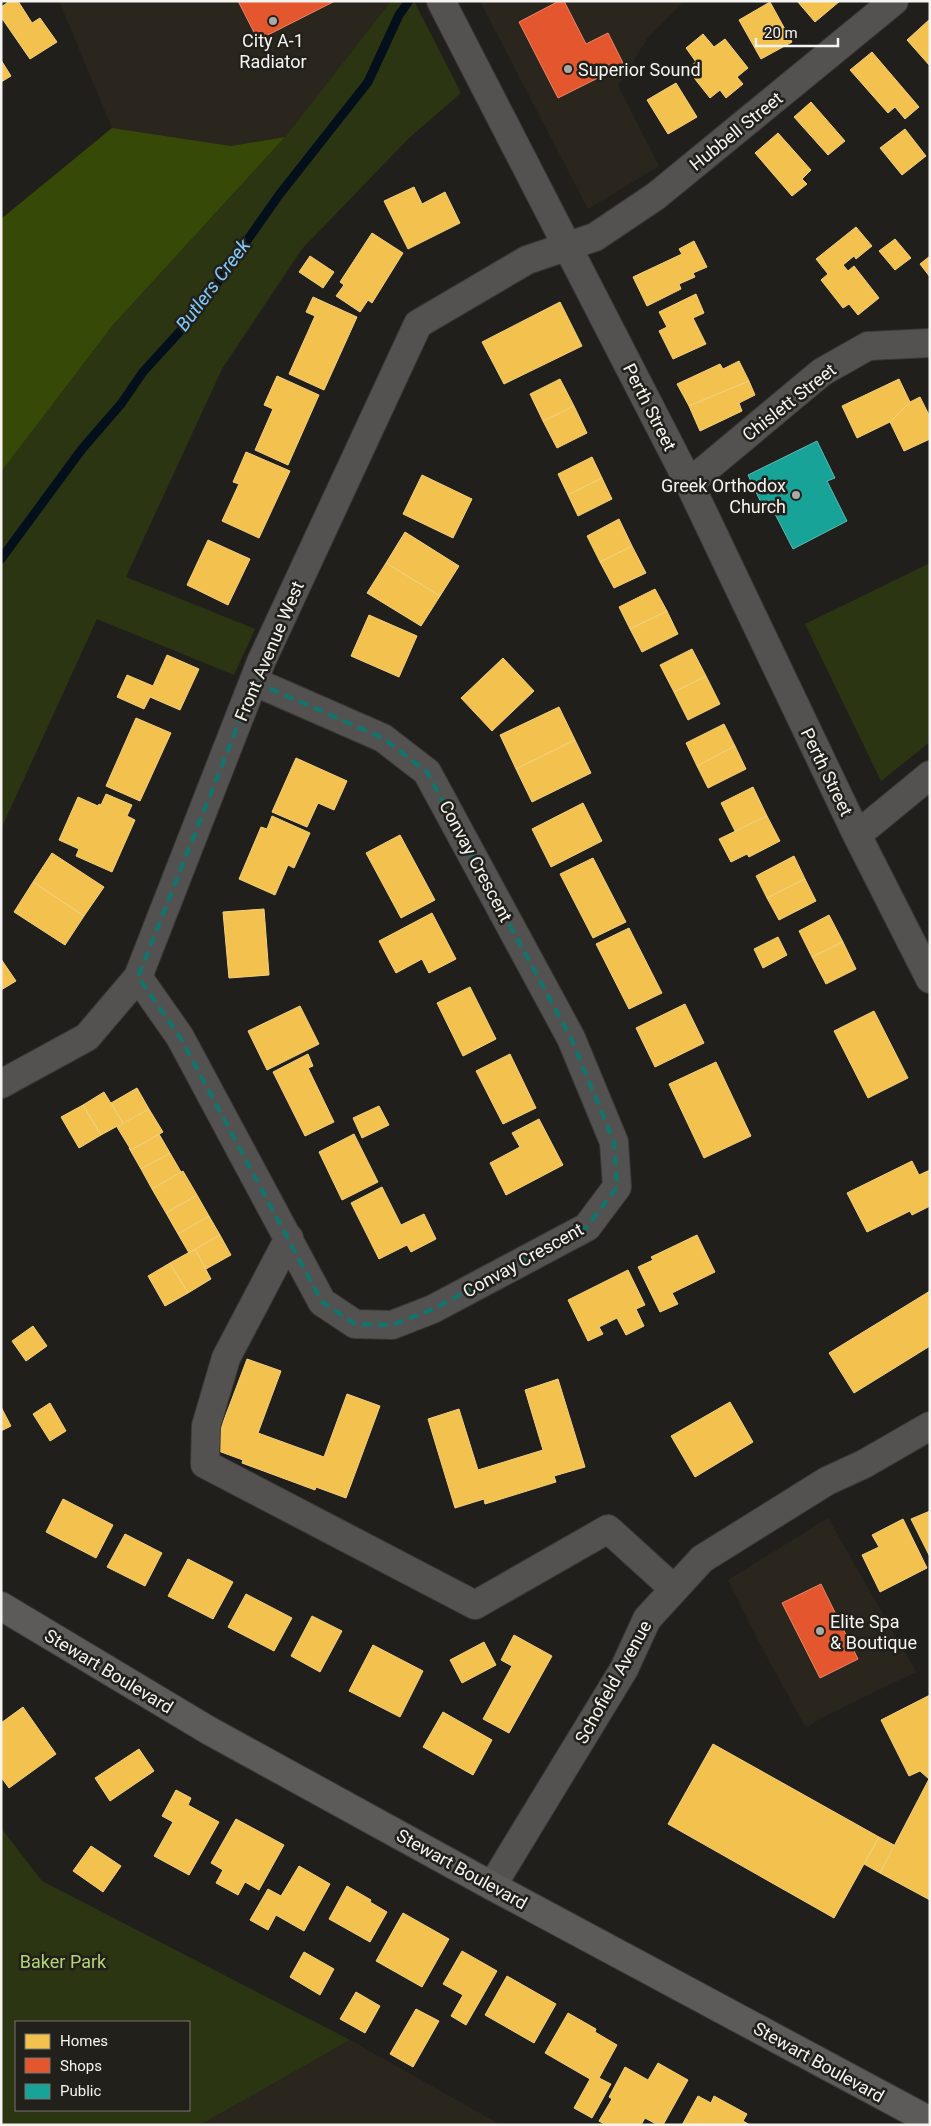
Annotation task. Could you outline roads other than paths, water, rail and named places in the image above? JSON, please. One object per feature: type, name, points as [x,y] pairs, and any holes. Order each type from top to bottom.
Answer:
[{"type":"main road","name":"Stewart Boulevard","points":[[1,1606],[208,1730],[492,1886],[930,2121]]},
{"type":"street","name":"Hubbell Street","points":[[568,246],[595,237],[656,196],[894,1]]},
{"type":"street","name":"Perth Street","points":[[446,11],[689,483],[857,835],[930,979]]},
{"type":"street","name":"Front Avenue West","points":[[1,1084],[87,1038],[138,977],[261,662],[418,324],[527,260],[568,246]]},
{"type":"street","name":"Chislett Street","points":[[689,483],[822,372],[868,346],[930,343]]},
{"type":"street","name":"Convay Crescent","points":[[138,977],[180,1038],[322,1302],[355,1324],[392,1325],[433,1309],[587,1227],[617,1187],[614,1142],[572,1038],[427,772],[382,738],[254,682]]},
{"type":"street","points":[[857,835],[930,775]]},
{"type":"street","points":[[288,1238],[226,1358],[206,1426],[205,1464],[475,1606],[608,1528],[674,1589]]},
{"type":"street","name":"Schofield Avenue","points":[[492,1886],[624,1670],[647,1619],[702,1559],[827,1481],[864,1464],[930,1426]]},
{"type":"waterway","name":"Butlers Creek","points":[[1,559],[82,449],[121,404],[143,372],[194,316],[279,195],[368,82],[399,15],[409,1]]},
{"type":"place","name":"City A-1 Radiator","points":[[273,21]]},
{"type":"place","name":"Superior Sound","points":[[568,69]]},
{"type":"place","name":"Greek Orthodox Church","points":[[796,495]]},
{"type":"place","name":"Elite Spa & Boutique","points":[[820,1631]]},
{"type":"park label","name":"Baker Park","points":[[63,1961]]}]
